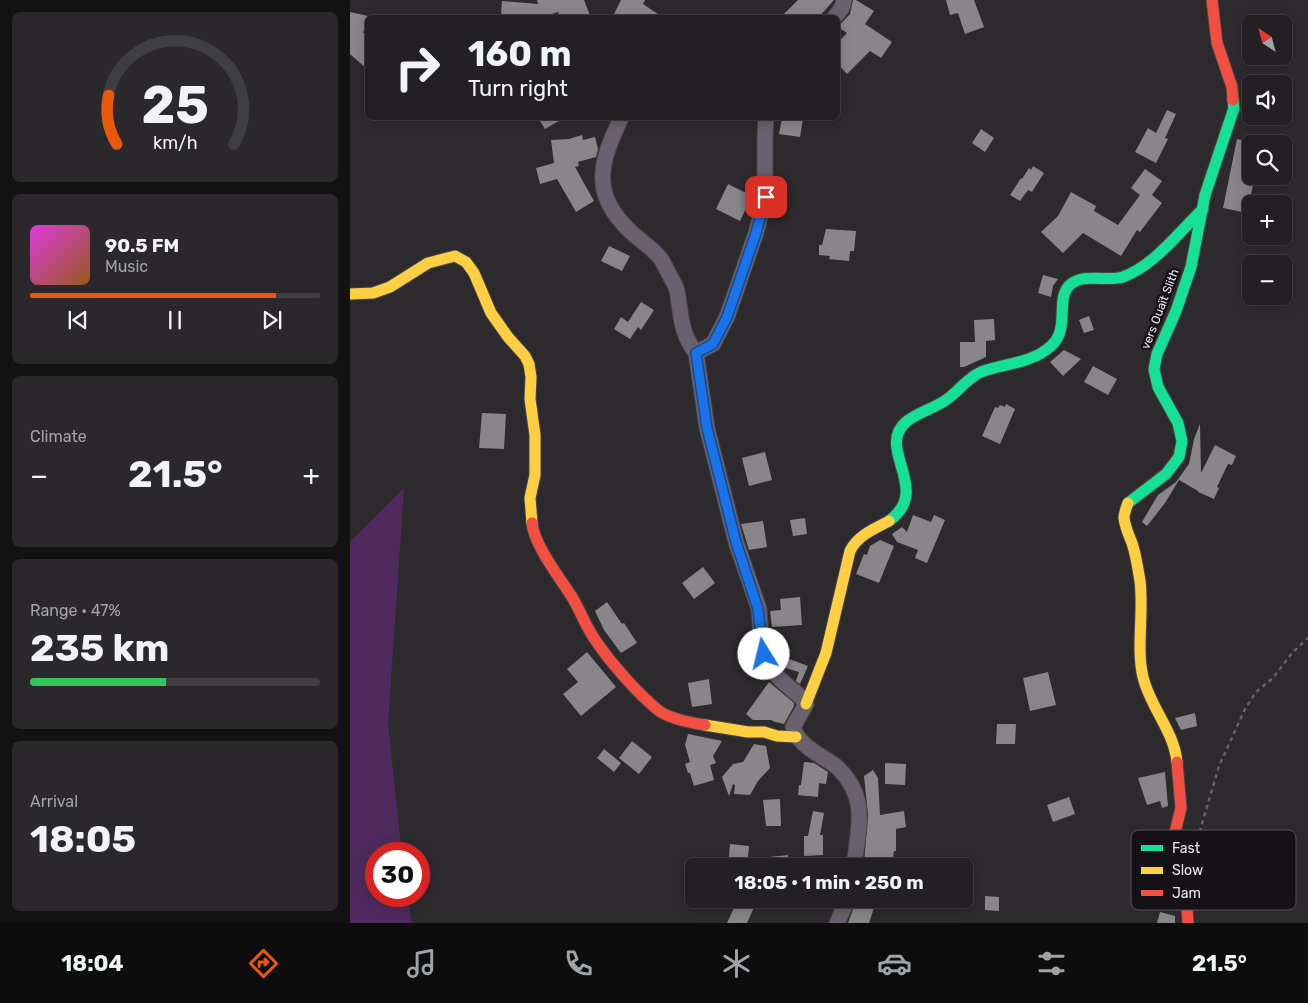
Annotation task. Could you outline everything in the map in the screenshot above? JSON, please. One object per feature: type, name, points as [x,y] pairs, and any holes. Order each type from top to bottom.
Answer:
[{"type":"street","points":[[836,15],[842,8],[844,0]]},
{"type":"street","name":"vers Ouaït Slith","points":[[1175,830],[1180,808],[1176,756],[1169,733],[1148,692],[1143,677],[1141,663],[1142,612],[1140,582],[1133,547],[1124,518],[1125,509],[1129,501],[1166,474],[1178,457],[1182,441],[1178,423],[1158,387],[1154,369],[1157,354],[1176,311],[1190,267],[1208,185],[1234,108],[1232,87],[1217,43],[1212,0]]},
{"type":"street","points":[[620,120],[609,142],[603,166],[602,186],[608,206],[619,220],[660,258],[677,289],[682,328],[687,342],[696,353],[707,428],[736,542],[758,609],[764,654],[770,668],[806,704]]},
{"type":"street","points":[[696,353],[713,344],[727,317],[756,233],[766,197],[766,120]]},
{"type":"street","points":[[855,858],[860,830],[857,795],[852,785],[837,767],[811,750],[796,737],[793,727],[806,704],[826,653],[849,550],[855,542],[891,518],[904,506],[906,492],[896,440],[899,432],[912,419],[945,401],[967,380],[980,373],[1018,364],[1042,353],[1052,346],[1060,336],[1063,324],[1064,296],[1068,284],[1074,281],[1111,280],[1134,271],[1148,261],[1202,209]]},
{"type":"street","points":[[350,294],[373,293],[390,287],[428,263],[455,256],[466,262],[474,273],[491,313],[508,337],[525,356],[529,364],[531,377],[530,399],[535,435],[535,474],[530,498],[533,531],[551,565],[581,611],[593,637],[623,675],[659,711],[702,725],[796,737]]},
{"type":"street","points":[[837,923],[844,908]]},
{"type":"street","name":"vers Ouaït Slith","points":[[1187,910],[1188,923]]},
{"type":"path","points":[[1200,830],[1219,766],[1245,709],[1256,692],[1273,678],[1292,653],[1308,638]]},
{"type":"shaded area","points":[[404,488],[388,724],[401,842],[365,842],[365,907],[409,907],[412,923],[350,923],[350,542]]},
{"type":"building","points":[[537,0],[584,0],[590,15],[559,15],[558,12],[549,15],[501,15],[502,1],[538,4]]},
{"type":"building","points":[[621,0],[645,0],[643,4],[660,15],[614,15]]},
{"type":"building","points":[[798,0],[834,0],[821,15],[783,15]]},
{"type":"building","points":[[853,0],[874,11],[865,24],[892,42],[881,58],[870,51],[847,74],[840,66],[840,40],[847,33],[840,28],[840,25],[850,14]]},
{"type":"building","points":[[946,0],[974,0],[984,27],[965,34],[958,13],[950,15]]},
{"type":"building","points":[[350,12],[365,15],[363,33],[365,33],[365,67],[350,54]]},
{"type":"building","points":[[1167,110],[1176,114],[1165,138],[1168,139],[1156,163],[1135,152],[1148,128],[1156,133]]},
{"type":"building","points":[[539,120],[561,120],[545,129]]},
{"type":"building","points":[[782,120],[803,120],[800,137],[779,134]]},
{"type":"building","points":[[981,129],[994,138],[985,152],[972,143]]},
{"type":"building","points":[[582,135],[583,140],[595,137],[598,149],[596,157],[578,162],[579,166],[575,167],[594,201],[576,212],[557,179],[540,184],[536,168],[554,163],[551,140],[569,139]]},
{"type":"building","points":[[1237,139],[1242,140],[1242,185],[1253,185],[1251,195],[1242,195],[1242,212],[1223,208]]},
{"type":"building","points":[[1033,166],[1044,173],[1032,192],[1028,190],[1020,201],[1010,195],[1021,178]]},
{"type":"building","points":[[1145,169],[1162,181],[1152,195],[1162,203],[1140,232],[1137,230],[1121,256],[1083,233],[1063,253],[1041,232],[1058,216],[1071,192],[1096,206],[1094,211],[1118,225],[1140,195],[1131,188]]},
{"type":"building","points":[[728,184],[752,196],[740,221],[716,209]]},
{"type":"building","points":[[826,229],[856,231],[854,251],[850,251],[849,261],[829,259],[830,256],[819,255],[819,245],[822,245]]},
{"type":"building","points":[[609,246],[630,256],[622,271],[601,261]]},
{"type":"building","points":[[1043,275],[1058,279],[1053,286],[1051,297],[1038,293]]},
{"type":"building","points":[[641,302],[654,310],[641,330],[638,327],[630,339],[614,329],[621,317],[628,322]]},
{"type":"building","points":[[1089,316],[1094,330],[1084,333],[1079,320]]},
{"type":"building","points":[[994,319],[995,340],[986,341],[986,357],[960,367],[960,342],[975,342],[974,320]]},
{"type":"building","points":[[1064,350],[1081,359],[1063,376],[1050,362]]},
{"type":"building","points":[[1093,366],[1117,379],[1108,395],[1084,382]]},
{"type":"building","points":[[1006,404],[1015,409],[1000,444],[982,436],[995,407],[998,408],[1000,405],[1005,407]]},
{"type":"building","points":[[482,413],[506,414],[504,449],[479,448]]},
{"type":"building","points":[[1200,424],[1201,473],[1215,445],[1236,456],[1232,465],[1228,464],[1217,487],[1219,488],[1214,499],[1179,480],[1165,503],[1147,526],[1142,522],[1158,495],[1176,482],[1189,464],[1194,439]]},
{"type":"building","points":[[765,452],[772,480],[749,486],[742,458]]},
{"type":"building","points":[[913,515],[931,522],[934,515],[945,520],[927,563],[915,558],[918,550],[897,542],[892,534],[902,527],[907,532]]},
{"type":"building","points":[[805,518],[807,534],[793,536],[790,520]]},
{"type":"building","points":[[763,521],[767,547],[749,550],[741,524]]},
{"type":"building","points":[[880,540],[894,546],[879,583],[856,574],[864,554],[867,555],[870,546]]},
{"type":"building","points":[[703,567],[715,583],[694,599],[682,583]]},
{"type":"building","points":[[800,597],[802,625],[772,627],[770,611],[781,610],[780,599]]},
{"type":"building","points":[[607,602],[637,643],[621,653],[604,630],[595,611]]},
{"type":"building","points":[[587,652],[616,687],[581,716],[563,694],[578,682],[567,669]]},
{"type":"building","points":[[789,659],[808,666],[800,684],[796,681],[799,672],[786,668]]},
{"type":"building","points":[[1048,672],[1056,705],[1030,711],[1023,678]]},
{"type":"building","points":[[709,679],[712,704],[692,707],[688,683]]},
{"type":"building","points":[[769,682],[794,703],[784,724],[771,720],[753,720],[746,714]]},
{"type":"building","points":[[1195,713],[1197,726],[1181,730],[1175,718]]},
{"type":"building","points":[[997,724],[1016,724],[1015,744],[996,744]]},
{"type":"building","points":[[688,734],[722,741],[713,756],[716,763],[710,765],[714,780],[694,786],[685,764],[690,762],[685,745]]},
{"type":"building","points":[[632,741],[652,757],[639,774],[619,758]]},
{"type":"building","points":[[754,744],[766,746],[770,768],[758,781],[750,795],[734,794],[735,785],[733,784],[729,796],[722,777],[733,764],[743,762]]},
{"type":"building","points":[[604,749],[621,763],[614,772],[597,758]]},
{"type":"building","points":[[804,762],[814,763],[828,772],[826,784],[819,783],[818,797],[798,795]]},
{"type":"building","points":[[885,763],[906,764],[905,785],[885,784]]},
{"type":"building","points":[[873,770],[878,778],[880,815],[904,811],[906,827],[896,829],[896,851],[894,851],[893,858],[864,858],[868,815],[864,776]]},
{"type":"building","points":[[1165,772],[1168,806],[1162,808],[1160,801],[1147,805],[1138,778]]},
{"type":"building","points":[[1069,797],[1075,814],[1053,822],[1047,805]]},
{"type":"building","points":[[780,799],[781,826],[766,826],[763,800]]},
{"type":"building","points":[[813,811],[824,813],[820,835],[823,835],[823,855],[804,856],[804,836],[808,836]]},
{"type":"building","points":[[730,844],[749,846],[748,858],[729,858]]},
{"type":"building","points":[[788,855],[789,858],[760,858]]},
{"type":"building","points":[[985,896],[999,897],[999,911],[985,910]]},
{"type":"building","points":[[734,908],[754,908],[747,923],[727,923]]},
{"type":"building","points":[[854,908],[874,908],[869,923],[848,923]]},
{"type":"building","points":[[1160,912],[1175,916],[1175,923],[1157,923]]},
{"type":"traffic: fast","points":[[1128,503],[1166,474],[1179,457],[1182,441],[1178,423],[1158,387],[1154,369],[1157,354],[1176,311],[1191,267],[1205,195],[1234,108],[1233,100]]},
{"type":"traffic: fast","points":[[889,521],[901,509],[906,496],[906,483],[896,444],[898,433],[906,422],[946,400],[971,378],[981,372],[1026,360],[1043,352],[1057,339],[1062,322],[1064,297],[1066,290],[1071,284],[1083,279],[1117,278],[1135,272],[1166,247],[1203,209]]},
{"type":"traffic: slow","points":[[350,294],[373,293],[390,287],[428,263],[455,256],[466,262],[474,273],[491,313],[508,337],[525,356],[529,364],[531,377],[530,399],[535,435],[535,475],[530,498],[532,523]]},
{"type":"traffic: slow","points":[[1128,503],[1124,518],[1135,552],[1140,581],[1140,655],[1143,677],[1151,699],[1167,729],[1177,762]]},
{"type":"traffic: slow","points":[[806,704],[826,653],[850,551],[853,545],[862,537],[889,521]]},
{"type":"traffic: slow","points":[[705,725],[796,737]]},
{"type":"traffic: jam","points":[[1212,0],[1217,43],[1232,87],[1233,100]]},
{"type":"traffic: jam","points":[[532,523],[542,551],[572,597],[591,633],[623,676],[662,713],[680,720],[705,725]]},
{"type":"traffic: jam","points":[[1176,830],[1181,808],[1177,762]]},
{"type":"traffic: jam","points":[[1187,910],[1188,923]]},
{"type":"route","points":[[764,654],[758,609],[740,558],[707,428],[696,353],[713,344],[727,317],[756,233],[766,197]]}]
